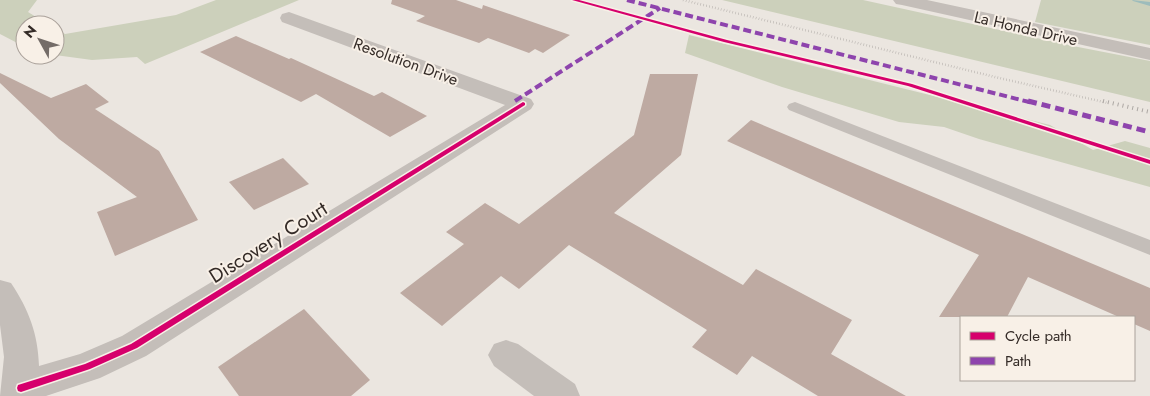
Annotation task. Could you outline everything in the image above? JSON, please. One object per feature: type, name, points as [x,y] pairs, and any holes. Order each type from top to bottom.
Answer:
[{"type":"street","name":"La Honda Drive","points":[[902,0],[1150,54]]},
{"type":"street","name":"Resolution Drive","points":[[290,18],[524,104]]},
{"type":"street","name":"Discovery Court","points":[[19,392],[87,368],[134,346],[524,104]]},
{"type":"street","points":[[0,292],[12,311],[22,340],[19,392]]},
{"type":"street","points":[[506,355],[562,396]]},
{"type":"lane","points":[[795,107],[1150,248]]},
{"type":"green space","points":[[0,0],[37,0],[28,12],[33,15],[15,15],[15,42],[0,34]]},
{"type":"green space","points":[[216,0],[299,0],[145,64],[137,57],[92,60],[65,56],[65,34],[176,15]]},
{"type":"green space","points":[[722,0],[863,0],[1150,61],[1150,102]]},
{"type":"green space","points":[[1041,0],[1150,0],[1150,45],[1035,22]]},
{"type":"green space","points":[[689,35],[1050,125],[1093,150],[1125,141],[1150,148],[1150,187],[979,139],[944,127],[899,122],[782,87],[685,53]]},
{"type":"building","points":[[392,0],[456,0],[482,9],[483,5],[570,35],[543,53],[535,49],[529,53],[488,38],[479,43],[416,21],[425,16],[391,4]]},
{"type":"building","points":[[236,36],[289,59],[291,58],[374,96],[382,92],[427,116],[390,137],[316,94],[301,102],[200,52]]},
{"type":"building","points":[[0,73],[51,98],[86,84],[109,102],[95,109],[159,151],[198,220],[115,256],[97,212],[137,197],[59,139],[0,83]]},
{"type":"building","points":[[650,74],[698,74],[681,155],[614,213],[743,285],[756,269],[852,320],[831,354],[906,396],[818,396],[752,356],[737,375],[692,347],[707,330],[569,245],[519,289],[501,276],[442,326],[400,293],[464,244],[446,232],[485,203],[519,224],[634,135]]},
{"type":"building","points":[[751,120],[1150,288],[1150,331],[1135,324],[1135,316],[1117,316],[1028,277],[1008,316],[939,317],[979,255],[727,141]]},
{"type":"building","points":[[283,158],[309,184],[254,210],[229,182]]},
{"type":"building","points":[[304,309],[370,380],[351,396],[239,396],[218,367]]},
{"type":"waterway","points":[[1135,0],[1150,4]]},
{"type":"railway","points":[[683,0],[1108,103]]},
{"type":"railway","points":[[1103,101],[1150,112]]},
{"type":"marked path","points":[[627,0],[1150,132]]},
{"type":"marked path","points":[[515,101],[660,8]]},
{"type":"cycle path","points":[[574,0],[726,41],[910,85],[1150,162]]},
{"type":"cycle path","points":[[21,388],[87,367],[134,346],[523,104]]}]
